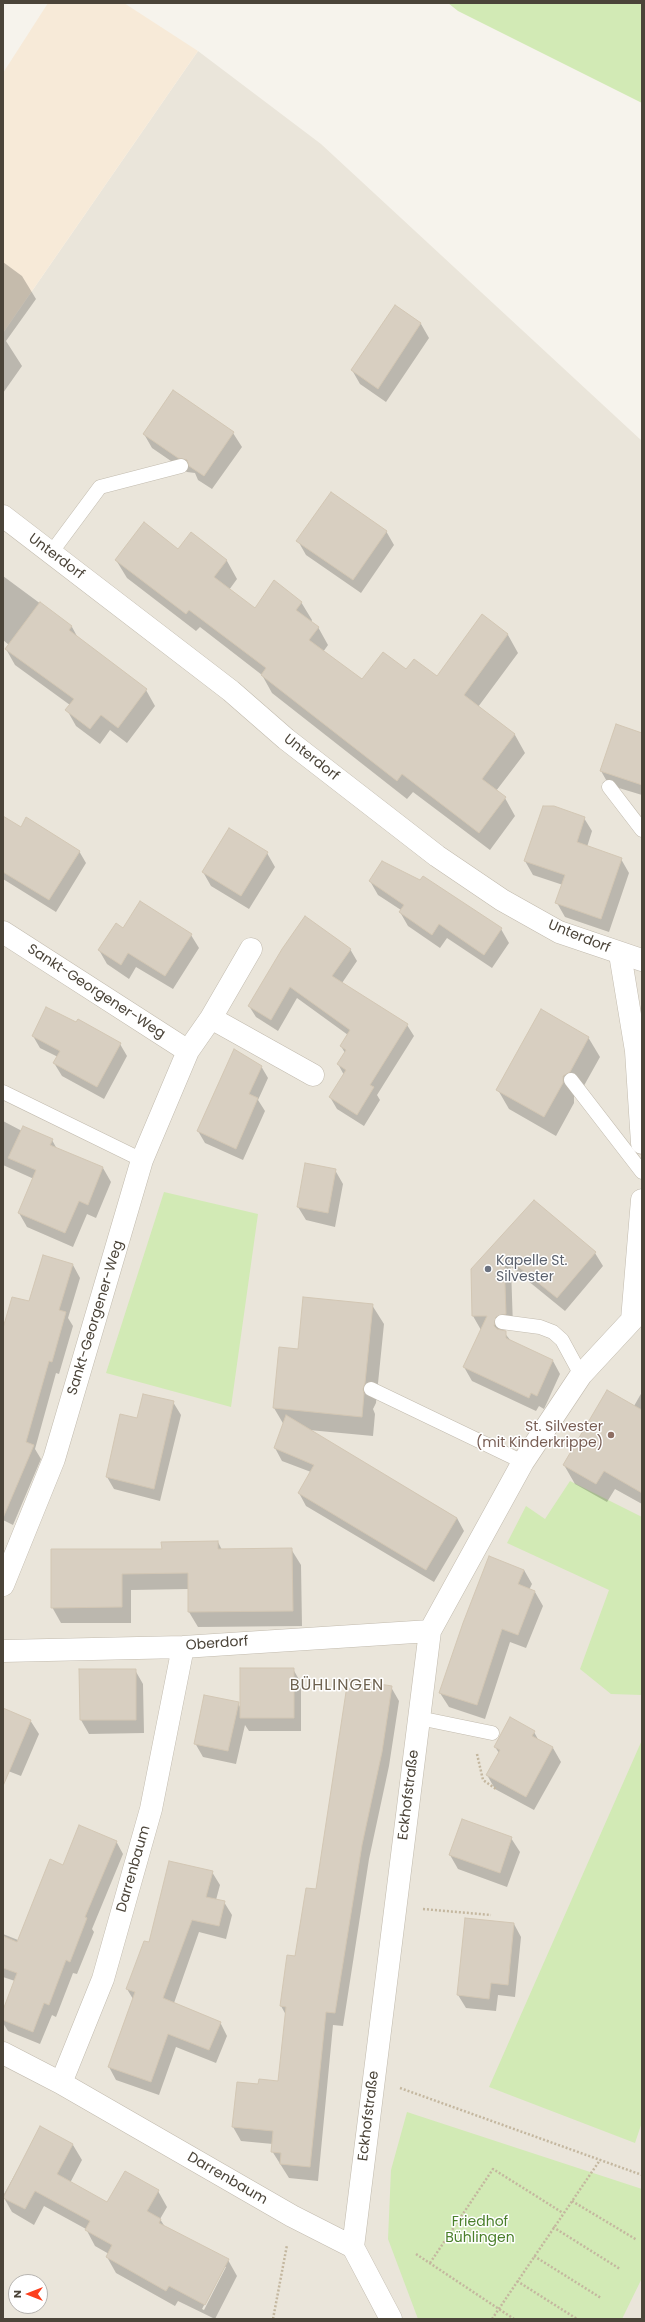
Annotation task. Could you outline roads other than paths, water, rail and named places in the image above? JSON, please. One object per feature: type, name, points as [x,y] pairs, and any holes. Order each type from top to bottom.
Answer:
[{"type":"street","name":"Unterdorf","points":[[3,516],[231,691],[286,739],[437,856],[502,900],[559,932],[636,957]]},
{"type":"street","name":"Sankt-Georgener-Weg","points":[[3,932],[188,1051]]},
{"type":"street","name":"Sankt-Georgener-Weg","points":[[3,1585],[54,1459],[142,1160],[188,1051],[211,1018],[251,949]]},
{"type":"street","points":[[636,957],[636,1051],[642,1143]]},
{"type":"street","points":[[211,1018],[313,1075]]},
{"type":"street","name":"Eckhofstraße","points":[[353,2247],[430,1631],[523,1462],[581,1375],[637,1320],[642,1200]]},
{"type":"street","name":"Oberdorf","points":[[3,1651],[183,1646],[430,1631]]},
{"type":"street","name":"Darrenbaum","points":[[61,2084],[103,1979],[151,1809],[183,1646]]},
{"type":"street","name":"Darrenbaum","points":[[3,2054],[61,2084],[292,2216],[353,2247]]},
{"type":"street","points":[[353,2247],[391,2319]]},
{"type":"lane","points":[[51,553],[100,487],[182,466]]},
{"type":"lane","points":[[609,787],[642,830]]},
{"type":"lane","points":[[571,1080],[642,1172]]},
{"type":"lane","points":[[3,1092],[142,1160]]},
{"type":"lane","points":[[502,1322],[540,1327],[553,1332],[562,1340],[581,1375]]},
{"type":"lane","points":[[371,1389],[523,1462]]},
{"type":"lane","points":[[419,1718],[492,1733]]},
{"type":"place","name":"Kapelle St. Silvester","points":[[488,1269]]},
{"type":"place","name":"St. Silvester (mit Kinderkrippe)","points":[[611,1435]]},
{"type":"district","name":"BÜHLINGEN","points":[[337,1686]]},
{"type":"park label","name":"Friedhof Bühlingen","points":[[480,2230]]}]
